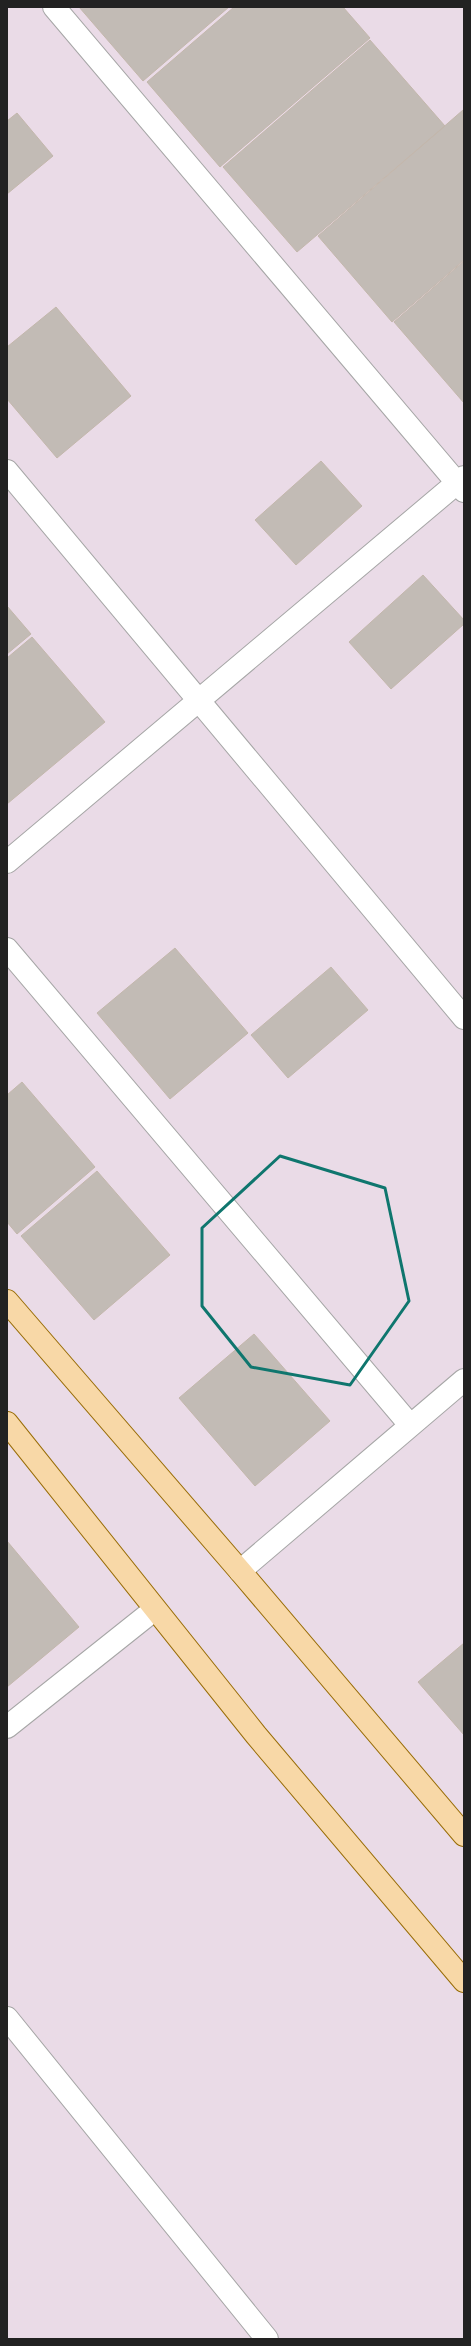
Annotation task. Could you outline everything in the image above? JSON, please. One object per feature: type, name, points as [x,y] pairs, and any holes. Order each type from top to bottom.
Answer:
[{"type":"main road","points":[[7,1302],[240,1571],[464,1835]]},
{"type":"main road","points":[[7,1423],[154,1610],[256,1735],[464,1981]]},
{"type":"street","points":[[7,862],[462,484],[54,7]]},
{"type":"street","points":[[7,471],[464,1018]]},
{"type":"street","points":[[7,949],[410,1425]]},
{"type":"street","points":[[240,1571],[464,1380]]},
{"type":"street","points":[[7,1727],[154,1610]]},
{"type":"street","points":[[7,2018],[267,2339]]},
{"type":"highlighted area","points":[[280,1156],[385,1188],[409,1301],[350,1385],[251,1367],[202,1306],[202,1228]]},
{"type":"shaded area","points":[[7,7],[464,7],[464,2339],[7,2339]]},
{"type":"building","points":[[79,7],[229,7],[143,81]]},
{"type":"building","points":[[234,7],[343,7],[370,38],[220,167],[147,82]]},
{"type":"building","points":[[370,40],[445,126],[297,252],[223,167]]},
{"type":"building","points":[[463,110],[464,260],[392,322],[318,236]]},
{"type":"building","points":[[17,113],[53,156],[7,194],[7,121]]},
{"type":"building","points":[[464,261],[464,403],[394,322]]},
{"type":"building","points":[[56,307],[131,396],[57,458],[7,399],[7,347]]},
{"type":"building","points":[[321,461],[362,506],[296,565],[255,520]]},
{"type":"building","points":[[423,575],[464,620],[464,624],[391,689],[349,642]]},
{"type":"building","points":[[7,606],[31,634],[7,654]]},
{"type":"building","points":[[32,637],[105,722],[7,804],[7,658]]},
{"type":"building","points":[[175,948],[248,1033],[170,1099],[97,1013]]},
{"type":"building","points":[[331,967],[368,1010],[288,1078],[251,1035]]},
{"type":"building","points":[[22,1082],[95,1167],[17,1234],[7,1222],[7,1095]]},
{"type":"building","points":[[97,1171],[170,1255],[94,1320],[21,1236]]},
{"type":"building","points":[[254,1334],[330,1421],[255,1486],[179,1398]]},
{"type":"building","points":[[7,1541],[79,1627],[7,1687]]},
{"type":"building","points":[[464,1643],[464,1735],[418,1682]]}]
